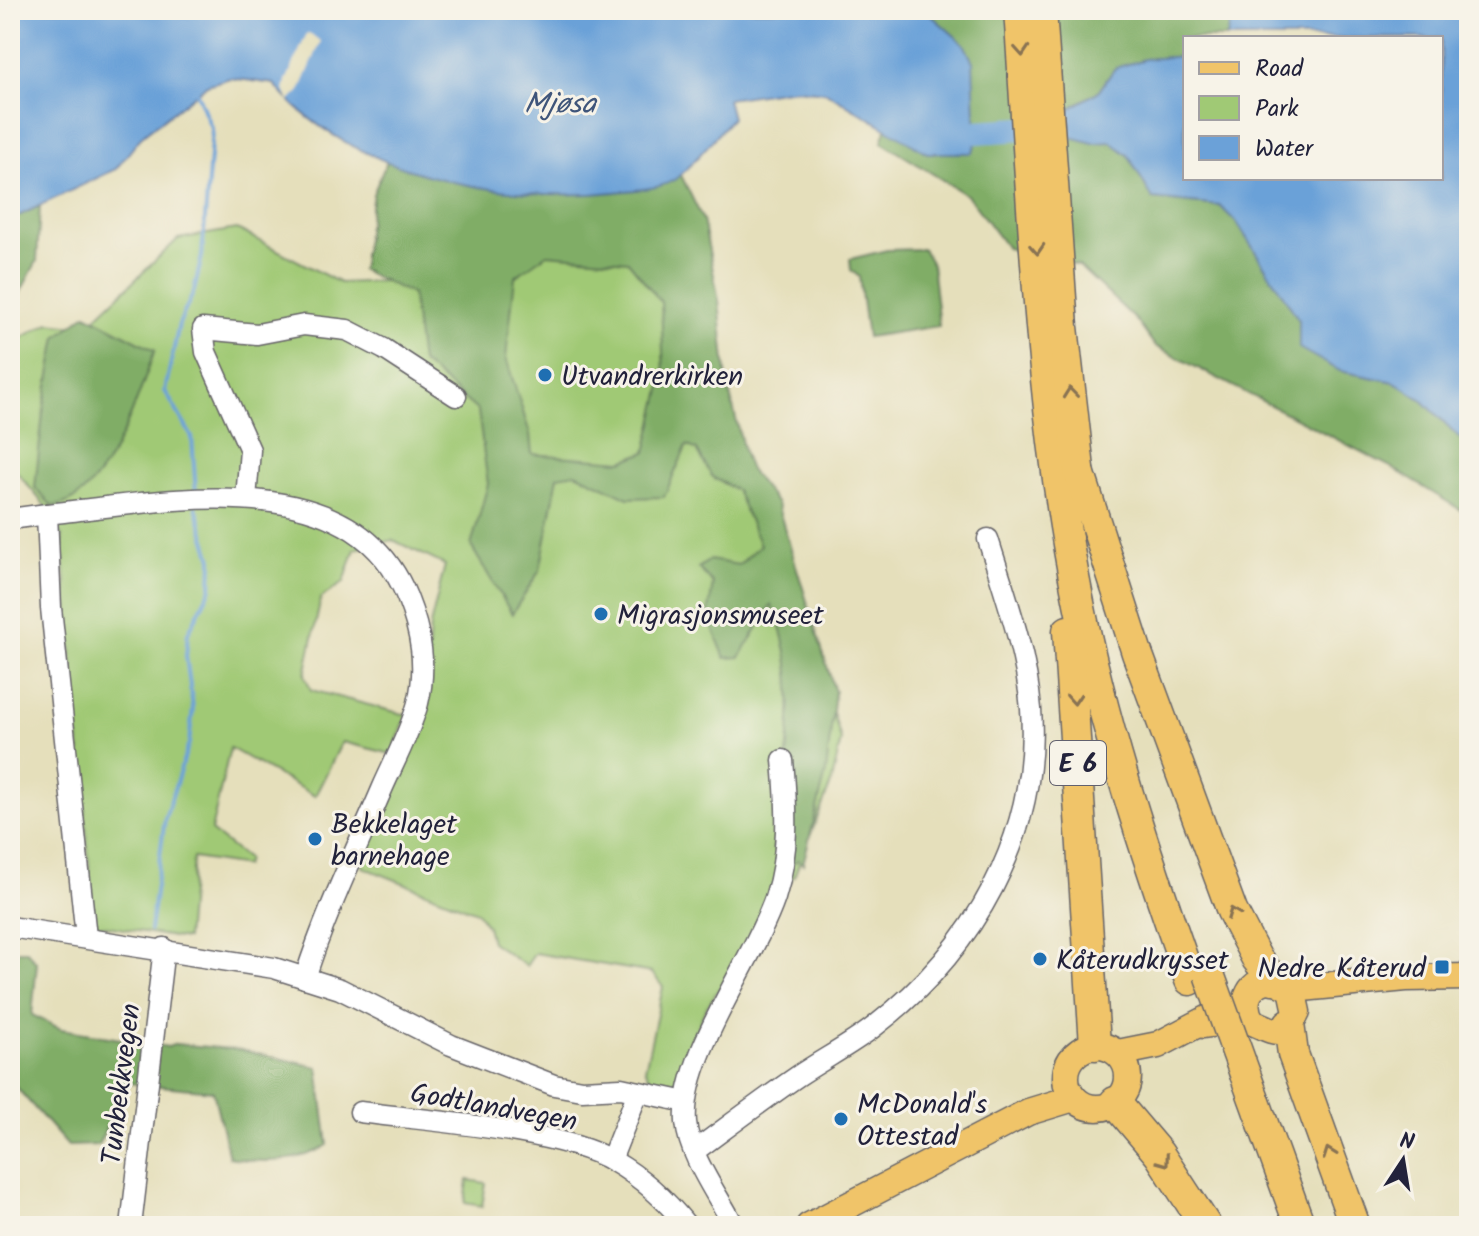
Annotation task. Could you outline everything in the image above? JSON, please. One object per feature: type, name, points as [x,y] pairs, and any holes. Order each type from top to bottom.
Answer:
[{"type":"highway","name":"E 6","points":[[1019,10],[1036,91],[1114,1058]]},
{"type":"highway","name":"E 6","points":[[1036,91],[1041,10]]},
{"type":"highway","name":"E 6","points":[[1069,476],[1077,597],[1103,711],[1140,837],[1200,977],[1234,1076],[1278,1226]]},
{"type":"highway","name":"E 6","points":[[1069,476],[1232,911],[1251,951],[1288,1000],[1293,1054],[1355,1226]]},
{"type":"highway","name":"E 6","points":[[1234,1076],[1300,1226]]},
{"type":"highway","points":[[1115,1102],[1159,1154],[1206,1226]]},
{"type":"main road","points":[[1249,1009],[1266,1030],[1288,1000],[1356,984],[1406,978],[1469,977]]},
{"type":"main road","points":[[1249,1009],[1257,984],[1288,1000]]},
{"type":"main road","points":[[1070,1090],[1071,1060],[1084,1048],[1114,1058],[1158,1045],[1249,1009]]},
{"type":"main road","points":[[1070,1090],[1089,1107],[1115,1102],[1127,1085],[1114,1058]]},
{"type":"main road","points":[[809,1226],[1070,1090]]},
{"type":"street","points":[[246,499],[250,450],[206,352],[203,329],[257,334],[304,325],[347,330],[384,349],[456,396]]},
{"type":"street","points":[[10,519],[216,497],[246,499],[306,511],[338,522],[365,539],[400,579],[415,618],[422,652],[421,686],[413,718],[330,909],[305,978]]},
{"type":"street","points":[[47,514],[51,608],[86,937]]},
{"type":"street","points":[[696,1150],[800,1074],[874,1027],[915,991],[966,929],[1005,866],[1029,772],[1031,708],[1013,619],[988,539]]},
{"type":"street","points":[[734,1226],[689,1139],[686,1102],[705,1044],[745,965],[777,891],[788,822],[783,760]]},
{"type":"street","points":[[10,927],[164,948],[274,968],[340,989],[432,1035],[554,1085],[638,1092],[686,1102]]},
{"type":"street","name":"Tunbekkvegen","points":[[131,1226],[164,948]]},
{"type":"street","points":[[611,1160],[638,1092]]},
{"type":"street","name":"Godtlandvegen","points":[[360,1112],[571,1144],[611,1160],[649,1187],[687,1226]]},
{"type":"green space","points":[[925,10],[1233,10],[1227,36],[1183,36],[1183,56],[1145,59],[1115,68],[1099,91],[1068,109],[1093,143],[1111,141],[1128,155],[1153,199],[1220,206],[1237,223],[1299,320],[1340,371],[1395,382],[1421,399],[1469,447],[1469,515],[1389,466],[1155,346],[1136,320],[1079,266],[1007,248],[968,196],[882,142],[887,126],[927,153],[964,44]]},
{"type":"green space","points":[[387,161],[409,169],[680,173],[703,220],[719,301],[727,382],[746,460],[750,470],[777,504],[835,692],[826,773],[803,864],[798,860],[788,866],[773,849],[790,726],[788,664],[782,634],[771,605],[740,657],[725,658],[708,616],[713,583],[698,568],[710,560],[739,565],[760,545],[736,490],[712,477],[697,450],[687,445],[664,497],[628,498],[576,473],[558,476],[540,570],[512,614],[471,546],[488,484],[478,411],[421,362],[412,294],[361,270],[373,194]],"holes":[[[547,254],[628,261],[661,302],[664,377],[646,452],[622,461],[532,454],[530,434],[506,358],[515,277]]]},
{"type":"green space","points":[[40,206],[37,261],[10,312],[10,220]]},
{"type":"green space","points":[[237,229],[340,283],[390,281],[501,251],[694,233],[735,459],[772,503],[841,740],[832,781],[795,874],[705,1010],[673,1086],[651,1079],[645,1069],[663,987],[652,973],[535,953],[526,966],[491,942],[487,926],[477,912],[363,867],[359,858],[424,710],[430,626],[445,565],[393,540],[355,549],[344,582],[321,598],[305,675],[311,690],[407,715],[392,754],[342,742],[315,796],[230,748],[211,831],[247,859],[245,866],[193,858],[186,939],[94,924],[62,537],[47,508],[10,464],[10,344],[49,323],[86,327],[178,239]]},
{"type":"green space","points":[[923,249],[932,264],[939,326],[867,337],[859,277],[851,270],[850,259],[887,250]]},
{"type":"green space","points":[[86,314],[155,350],[130,418],[104,467],[88,487],[71,501],[52,506],[35,488],[43,413],[57,337]]},
{"type":"green space","points":[[10,951],[27,951],[37,963],[32,1015],[61,1029],[168,1047],[176,1044],[241,1050],[318,1067],[328,1145],[292,1159],[254,1161],[229,1157],[213,1091],[128,1083],[98,1145],[68,1146],[10,1080]]},
{"type":"green space","points":[[468,1180],[486,1183],[482,1206],[465,1203]]},
{"type":"water","name":"Mjøsa","points":[[10,10],[925,10],[964,44],[973,62],[976,144],[972,153],[927,153],[826,92],[795,89],[727,99],[732,118],[687,169],[660,186],[615,192],[526,193],[478,187],[385,161],[343,141],[305,115],[274,84],[230,78],[207,85],[143,135],[116,169],[10,220]]},
{"type":"water","points":[[1233,10],[1469,10],[1469,447],[1421,399],[1395,382],[1340,371],[1299,348],[1299,320],[1237,223],[1220,206],[1153,199],[1128,155],[1111,142],[1093,143],[1071,137],[1068,110],[1099,91],[1115,68],[1145,59],[1183,56],[1183,180],[1443,180],[1443,36],[1227,36]]},
{"type":"pier","points":[[307,33],[321,41],[300,91],[289,102],[284,90],[286,81]]},
{"type":"waterway","points":[[196,494],[192,437],[165,391],[179,324],[194,291],[202,256],[212,130],[197,93]]},
{"type":"waterway","points":[[976,132],[1069,126]]},
{"type":"waterway","points":[[150,930],[165,818],[189,743],[193,708],[186,656],[188,633],[211,588],[212,559],[196,507]]},
{"type":"place","name":"Utvandrerkirken","points":[[545,375]]},
{"type":"place","name":"Migrasjonsmuseet","points":[[601,614]]},
{"type":"place","name":"Bekkelaget barnehage","points":[[315,839]]},
{"type":"place","name":"Kåterudkrysset","points":[[1040,959]]},
{"type":"place","name":"Nedre Kåterud","points":[[1442,967]]},
{"type":"place","name":"McDonald's Ottestad","points":[[841,1119]]}]
